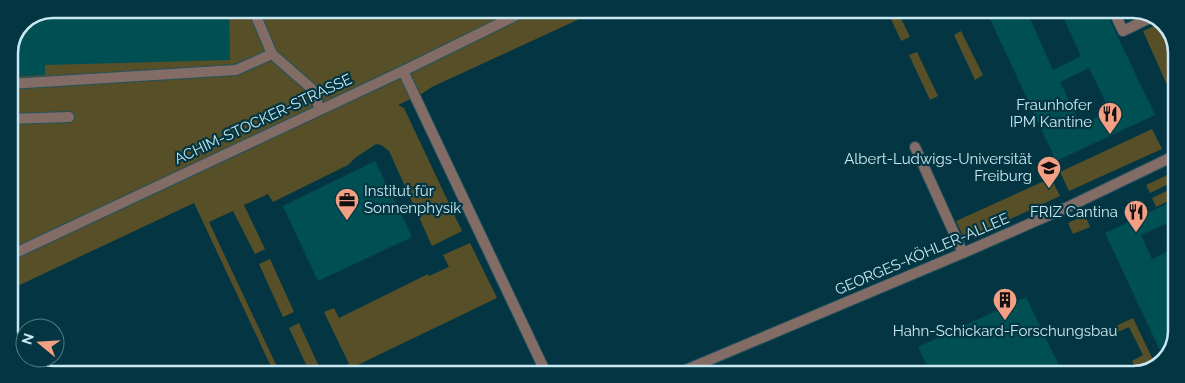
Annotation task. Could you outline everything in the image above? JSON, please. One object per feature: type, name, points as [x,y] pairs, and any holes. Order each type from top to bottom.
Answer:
[{"type":"street","points":[[257,18],[272,54],[311,88],[320,109]]},
{"type":"street","name":"ACHIM-STOCKER-STRASSE","points":[[18,252],[403,71],[511,18]]},
{"type":"street","points":[[1117,18],[1123,31],[1145,20]]},
{"type":"street","points":[[18,83],[236,70],[272,54]]},
{"type":"street","points":[[403,71],[543,366]]},
{"type":"street","points":[[18,119],[69,117]]},
{"type":"street","points":[[915,147],[963,253]]},
{"type":"street","name":"GEORGES-KÖHLER-ALLEE","points":[[695,366],[1053,214],[1167,160]]},
{"type":"shaded area","points":[[46,18],[582,18],[432,87],[398,105],[404,108],[462,231],[432,246],[389,151],[376,144],[348,165],[273,202],[268,194],[244,205],[265,249],[255,254],[233,211],[209,222],[277,366],[271,366],[194,203],[18,286],[18,46],[23,33],[33,23]]},
{"type":"shaded area","points":[[891,18],[901,18],[910,37],[901,41]]},
{"type":"shaded area","points":[[1155,26],[1165,39],[1167,46],[1167,85],[1143,31]]},
{"type":"shaded area","points":[[961,31],[983,75],[975,80],[954,35]]},
{"type":"shaded area","points":[[917,52],[938,96],[930,100],[909,55]]},
{"type":"shaded area","points":[[1152,129],[1162,149],[1069,191],[1060,172]]},
{"type":"shaded area","points":[[1167,175],[1167,185],[1150,193],[1146,185]]},
{"type":"shaded area","points":[[1051,178],[1060,196],[965,240],[956,221]]},
{"type":"shaded area","points":[[1168,191],[1168,202],[1156,207],[1152,198]]},
{"type":"shaded area","points":[[1085,215],[1090,227],[1073,234],[1068,223]]},
{"type":"shaded area","points":[[470,243],[497,298],[356,366],[345,366],[349,364],[324,312],[334,308],[339,318],[428,274],[429,276],[449,267],[443,255]]},
{"type":"shaded area","points":[[270,259],[294,312],[283,317],[259,264]]},
{"type":"shaded area","points":[[1133,318],[1153,359],[1146,363],[1134,366],[1132,361],[1143,355],[1129,327],[1118,332],[1116,326]]},
{"type":"shaded area","points":[[299,323],[319,366],[307,366],[289,328]]},
{"type":"building","points":[[46,18],[229,18],[230,60],[45,65],[45,75],[18,76],[18,46],[20,39],[33,23],[39,20]]},
{"type":"building","points":[[990,18],[1030,18],[1053,70],[1081,56],[1064,18],[1109,18],[1155,115],[1056,161]],"holes":[[[1089,68],[1110,111],[1081,125],[1060,82]]]},
{"type":"building","name":"Institut für Sonnenphysik","points":[[375,161],[412,237],[318,281],[283,206]]},
{"type":"building","points":[[1168,204],[1168,228],[1166,224],[1141,235],[1152,259],[1168,251],[1168,331],[1165,344],[1161,352],[1105,233]]},
{"type":"building","name":"Hahn-Schickard-Forschungsbau","points":[[1026,297],[1059,366],[927,366],[918,347]]},
{"type":"place","name":"Fraunhofer IPM Kantine","points":[[1110,135]]},
{"type":"place","name":"Albert-Ludwigs-Universität Freiburg","points":[[1049,189]]},
{"type":"place","name":"Institut für Sonnenphysik","points":[[347,221]]},
{"type":"place","name":"FRIZ Cantina","points":[[1136,233]]},
{"type":"place","name":"Hahn-Schickard-Forschungsbau","points":[[1005,321]]}]
